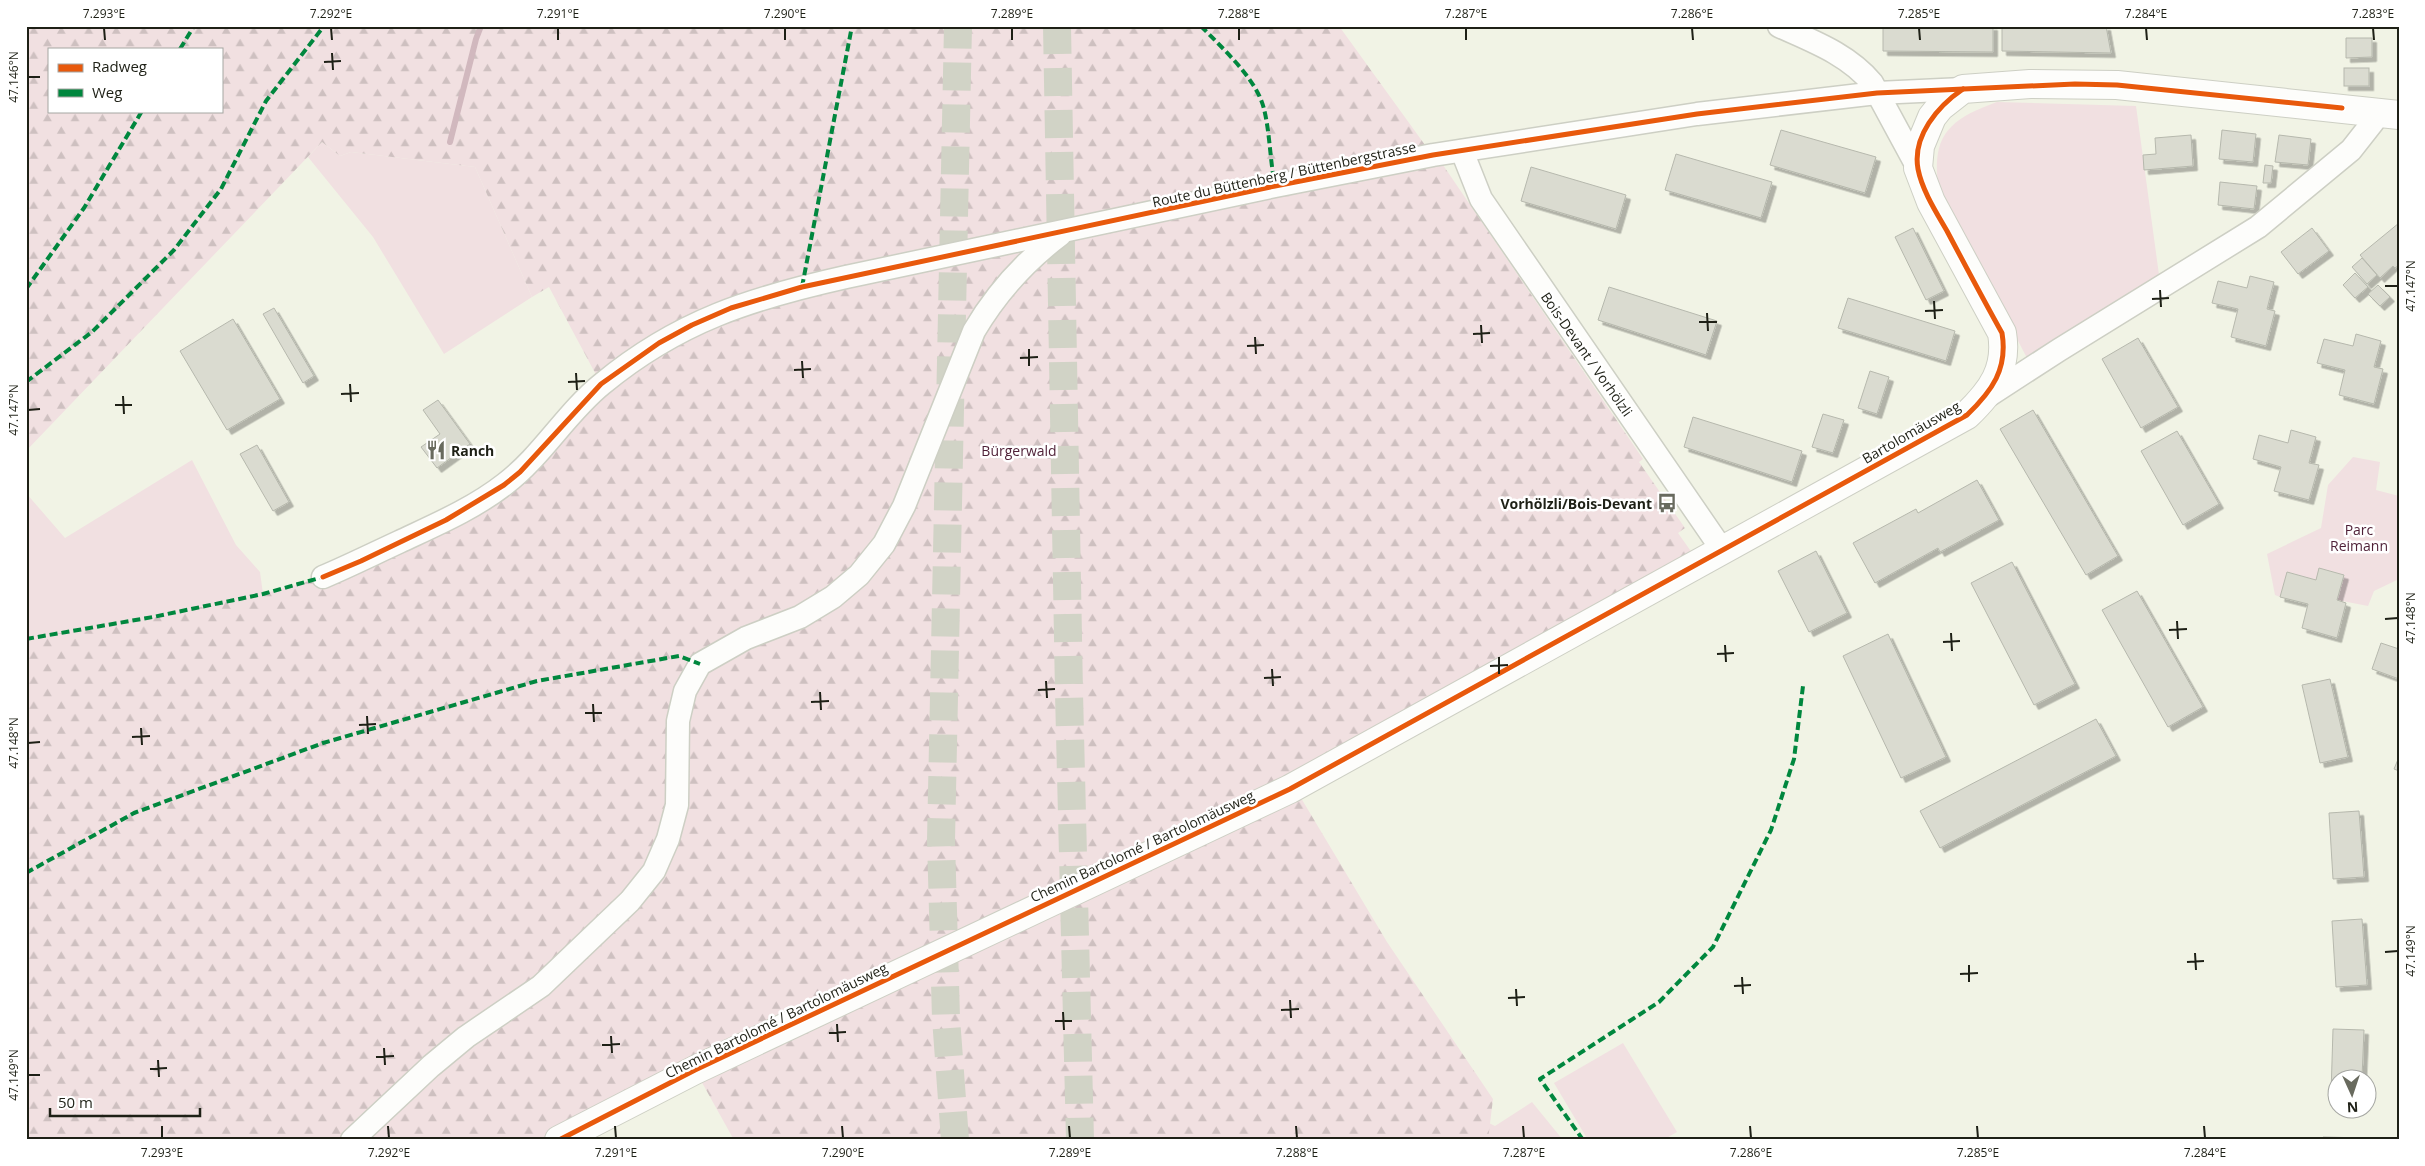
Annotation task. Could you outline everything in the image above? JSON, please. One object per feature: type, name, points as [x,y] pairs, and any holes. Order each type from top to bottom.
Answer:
[{"type":"street","name":"Bartolomäusweg","points":[[1723,551],[1967,415],[1985,398],[1998,378],[2002,366],[2004,344],[2002,333],[1931,202],[1918,168],[1877,93],[1862,71],[1834,52],[1785,28]]},
{"type":"street","name":"Route du Büttenberg / Büttenbergstrasse","points":[[323,577],[437,525],[504,485],[520,472],[601,384],[660,343],[692,325],[731,308],[802,287],[1276,186],[1462,151],[1698,114],[1877,93],[2030,84],[2117,85],[2388,114]]},
{"type":"street","name":"Bartolomäusweg","points":[[1918,168],[1920,146],[1932,117],[1948,99],[1963,89]]},
{"type":"street","points":[[1985,398],[2258,227],[2351,150],[2373,122],[2388,114]]},
{"type":"street","name":"Bois-Devant / Vorhölzli","points":[[1462,151],[1481,199],[1723,551]]},
{"type":"street","points":[[352,1140],[430,1066],[466,1037],[541,986],[630,901],[654,871],[668,840],[677,805],[678,721],[685,691],[700,664],[717,652],[746,638],[800,617],[833,597],[859,575],[884,544],[904,506],[974,330],[988,307],[1030,258],[1067,230]]},
{"type":"street","name":"Chemin Bartolomé / Bartolomäusweg","points":[[559,1140],[695,1070],[1290,789],[1723,551]]},
{"type":"green space","name":"Bürgerwald","points":[[26,26],[1339,26],[1425,145],[1430,165],[1443,165],[1643,459],[1639,462],[1685,528],[1678,533],[1695,557],[1301,798],[1387,942],[1493,1099],[1488,1140],[734,1140],[695,1070],[559,1140],[26,1140],[26,639],[153,617],[263,594],[323,577],[482,499],[601,384],[549,287],[532,297],[475,167],[351,152],[340,156],[322,142],[26,451]]},
{"type":"green space","points":[[1997,102],[2136,106],[2159,275],[2027,358],[1939,190],[1938,156],[1941,143],[1947,132],[1966,115]]},
{"type":"green space","points":[[322,142],[340,156],[351,152],[475,167],[532,297],[444,354],[373,237],[308,157]]},
{"type":"green space","name":"Parc Reimann","points":[[2353,457],[2380,462],[2376,490],[2399,496],[2399,579],[2374,591],[2368,606],[2337,600],[2344,575],[2319,568],[2316,580],[2287,572],[2280,597],[2275,595],[2267,554],[2321,528],[2328,485]]},
{"type":"green space","points":[[192,460],[236,545],[260,572],[263,594],[153,617],[26,639],[26,493],[65,538]]},
{"type":"green space","points":[[1623,1043],[1677,1132],[1663,1140],[1588,1140],[1554,1083]]},
{"type":"green space","points":[[1532,1102],[1563,1140],[1442,1140],[1477,1117],[1495,1126]]},
{"type":"building","points":[[1883,26],[1993,26],[1993,52],[1883,51]]},
{"type":"building","points":[[2002,26],[2106,26],[2111,53],[2002,51]]},
{"type":"building","points":[[2346,38],[2372,38],[2372,57],[2346,58]]},
{"type":"building","points":[[2344,68],[2369,68],[2369,86],[2344,86]]},
{"type":"building","points":[[1781,130],[1876,157],[1865,193],[1770,165]]},
{"type":"building","points":[[2222,130],[2256,134],[2253,162],[2219,159]]},
{"type":"building","points":[[2191,135],[2193,166],[2144,170],[2143,155],[2156,154],[2155,138]]},
{"type":"building","points":[[2279,135],[2311,139],[2308,165],[2275,162]]},
{"type":"building","points":[[1676,154],[1772,182],[1761,218],[1665,190]]},
{"type":"building","points":[[2265,165],[2273,166],[2271,183],[2263,183]]},
{"type":"building","points":[[1531,167],[1626,195],[1616,229],[1521,201]]},
{"type":"building","points":[[2220,182],[2257,186],[2254,209],[2218,205]]},
{"type":"building","points":[[2399,223],[2399,265],[2395,268],[2393,266],[2380,278],[2360,255]]},
{"type":"building","points":[[1913,228],[1944,291],[1926,300],[1895,237]]},
{"type":"building","points":[[2312,228],[2329,251],[2298,274],[2281,252]]},
{"type":"building","points":[[2362,258],[2377,275],[2367,284],[2352,267]]},
{"type":"building","points":[[2355,273],[2368,287],[2355,298],[2343,285]]},
{"type":"building","points":[[2250,276],[2274,282],[2267,309],[2275,311],[2266,346],[2231,337],[2238,309],[2212,303],[2218,281],[2247,288]]},
{"type":"building","points":[[2378,285],[2390,297],[2380,306],[2368,294]]},
{"type":"building","points":[[1609,287],[1717,321],[1706,355],[1598,320]]},
{"type":"building","points":[[1848,298],[1955,331],[1946,361],[1838,328]]},
{"type":"building","points":[[274,308],[314,376],[303,383],[263,314]]},
{"type":"building","points":[[233,319],[280,399],[227,430],[180,351]]},
{"type":"building","points":[[2356,334],[2381,341],[2374,367],[2383,369],[2374,404],[2339,395],[2345,370],[2317,363],[2324,339],[2353,346]]},
{"type":"building","points":[[2138,338],[2178,407],[2141,428],[2102,359]]},
{"type":"building","points":[[1870,371],[1889,377],[1877,414],[1858,408]]},
{"type":"building","points":[[438,400],[470,444],[437,468],[421,447],[440,434],[423,410]]},
{"type":"building","points":[[2033,410],[2118,556],[2086,575],[2000,429]]},
{"type":"building","points":[[1823,414],[1844,420],[1833,453],[1812,447]]},
{"type":"building","points":[[1693,417],[1802,451],[1792,482],[1684,447]]},
{"type":"building","points":[[2291,430],[2316,437],[2309,463],[2319,465],[2309,500],[2274,491],[2281,467],[2253,459],[2259,435],[2288,443]]},
{"type":"building","points":[[2177,431],[2219,504],[2183,525],[2141,451]]},
{"type":"building","points":[[257,445],[289,502],[273,511],[240,454]]},
{"type":"building","points":[[1977,480],[1999,520],[1940,552],[1938,548],[1875,583],[1853,543],[1916,509],[1918,513]]},
{"type":"building","points":[[1816,551],[1847,613],[1809,632],[1778,571]]},
{"type":"building","points":[[2012,562],[2075,684],[2034,705],[1971,583]]},
{"type":"building","points":[[2319,568],[2344,575],[2337,600],[2346,603],[2337,638],[2302,628],[2308,604],[2280,597],[2287,572],[2316,580]]},
{"type":"building","points":[[2137,591],[2203,707],[2168,727],[2102,610]]},
{"type":"building","points":[[1888,634],[1946,757],[1901,778],[1843,656]]},
{"type":"building","points":[[2381,643],[2399,649],[2399,679],[2372,669]]},
{"type":"building","points":[[2330,679],[2348,757],[2320,763],[2302,685]]},
{"type":"building","points":[[2096,719],[2116,756],[1940,848],[1920,811]]},
{"type":"building","points":[[2399,757],[2399,771],[2394,769]]},
{"type":"building","points":[[2359,811],[2364,877],[2333,879],[2329,813]]},
{"type":"building","points":[[2362,919],[2367,985],[2336,987],[2332,921]]},
{"type":"building","points":[[2333,1029],[2364,1030],[2362,1068],[2332,1068]]},
{"type":"building","points":[[2323,1137],[2365,1138],[2365,1140],[2323,1140]]},
{"type":"waterway","points":[[450,142],[481,26]]},
{"type":"tunnel","points":[[955,1140],[946,1018],[941,840],[958,26]]},
{"type":"tunnel","points":[[1057,26],[1069,693],[1080,1140]]},
{"type":"marked path","points":[[181,48],[194,26]]},
{"type":"marked path","points":[[26,382],[92,332],[174,250],[221,189],[266,101],[324,26]]},
{"type":"marked path","points":[[802,287],[852,26]]},
{"type":"marked path","points":[[1201,26],[1238,64],[1247,75],[1260,98],[1266,118],[1275,186]]},
{"type":"marked path","points":[[26,289],[84,208],[141,112]]},
{"type":"marked path","points":[[26,639],[153,617],[263,594],[323,577]]},
{"type":"marked path","points":[[26,873],[134,813],[323,743],[537,681],[679,656],[700,664]]},
{"type":"marked path","points":[[1583,1140],[1540,1079],[1659,1002],[1713,947],[1771,830],[1794,759],[1803,686]]},
{"type":"cycle path","points":[[323,577],[446,520],[504,485],[520,472],[601,384],[659,343],[692,325],[731,308],[802,287],[1275,186],[1433,155],[1697,114],[1877,93],[2075,84],[2117,85],[2342,108]]},
{"type":"cycle path","points":[[559,1140],[695,1070],[1290,789],[1967,415],[1984,397],[1996,378],[2003,358],[2002,333],[1926,193],[1920,177],[1917,157],[1919,145],[1929,123],[1936,113],[1963,89]]},
{"type":"place","name":"Ranch","points":[[436,450]]},
{"type":"place","name":"Vorhölzli/Bois-Devant","points":[[1667,503]]}]
